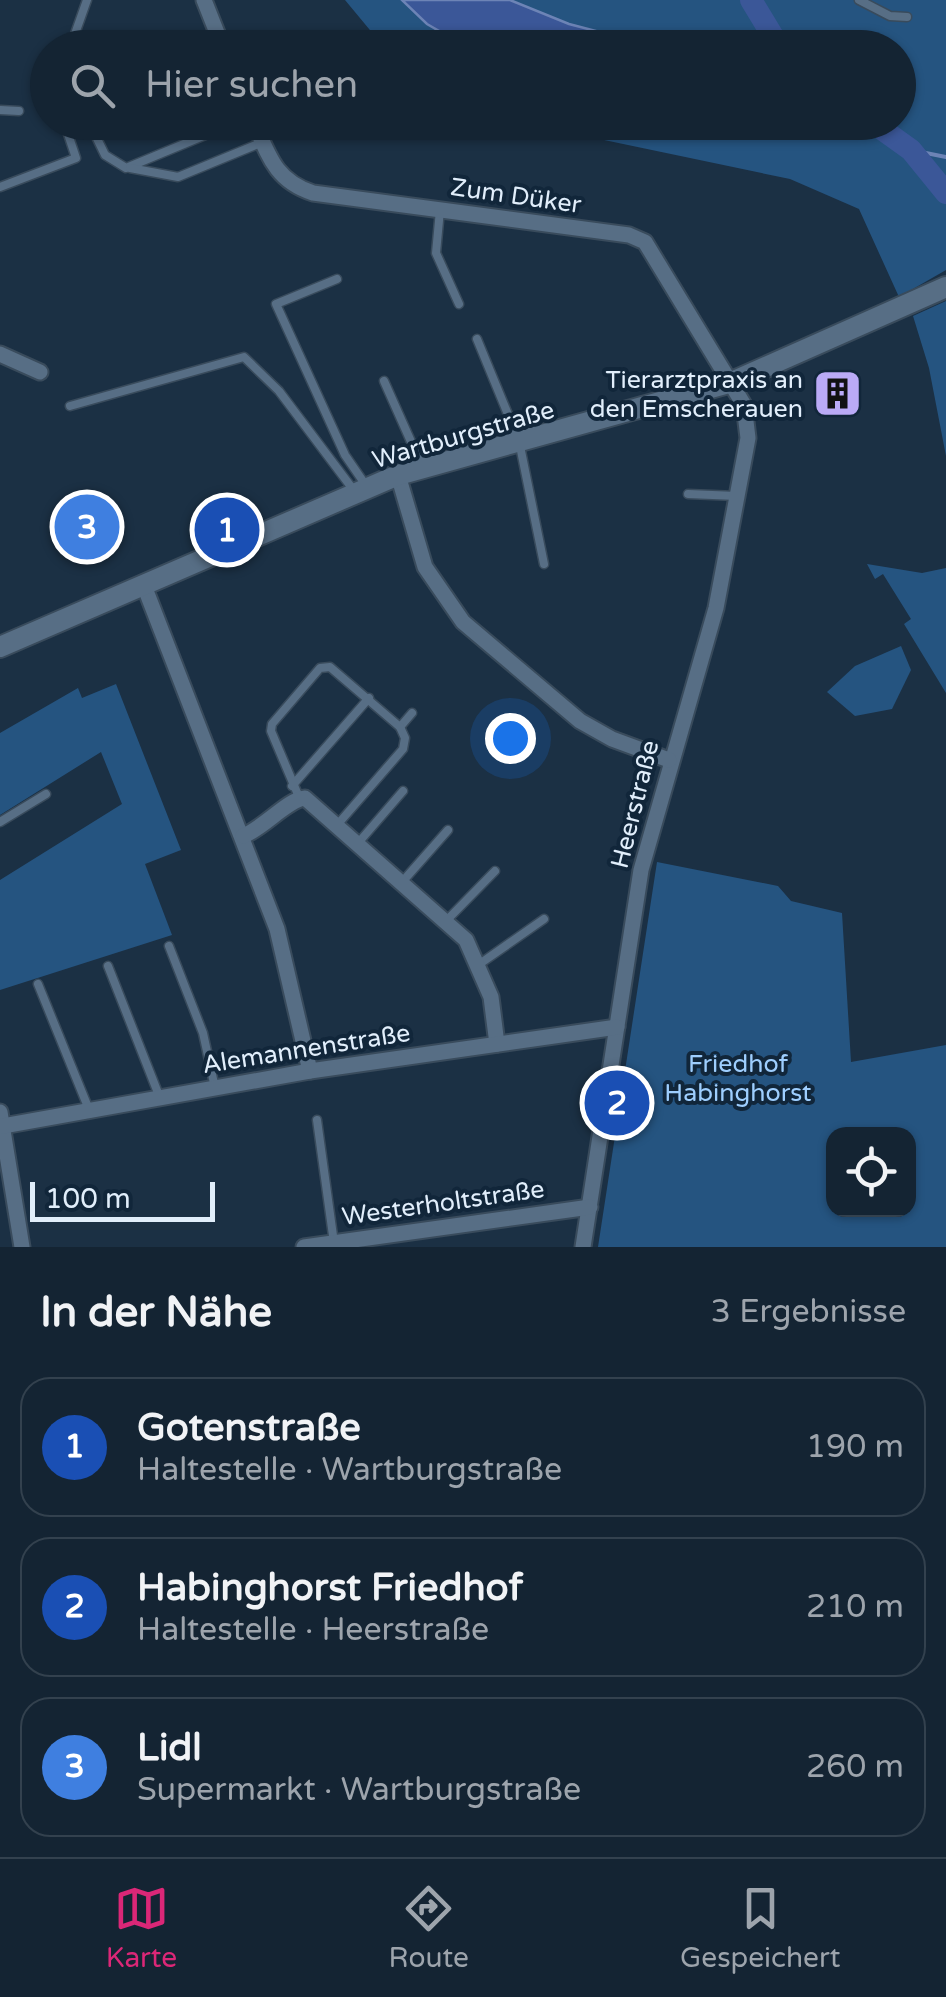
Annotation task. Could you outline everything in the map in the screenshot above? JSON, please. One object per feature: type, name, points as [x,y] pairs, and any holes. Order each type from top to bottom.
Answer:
[{"type":"main road","name":"Wartburgstraße","points":[[0,647],[398,475],[732,382],[946,287]]},
{"type":"street","points":[[204,0],[216,30]]},
{"type":"street","name":"Zum Düker","points":[[263,142],[275,171],[291,186],[629,235],[645,242],[732,382]]},
{"type":"street","points":[[0,354],[40,372]]},
{"type":"street","name":"Heerstraße","points":[[583,1247],[641,870],[669,760],[716,608],[738,496],[748,424],[732,382]]},
{"type":"street","points":[[398,475],[425,567],[463,622],[580,721],[669,760]]},
{"type":"street","points":[[143,583],[242,836],[291,977],[310,1071]]},
{"type":"street","points":[[242,836],[273,821],[296,792],[338,824],[448,919],[480,964],[492,996],[497,1044]]},
{"type":"street","name":"Alemannenstraße","points":[[2,1119],[90,1112],[310,1071],[617,1027]]},
{"type":"street","points":[[2,1119],[4,1157],[22,1247]]},
{"type":"street","name":"Westerholtstraße","points":[[304,1247],[590,1206]]},
{"type":"lane","points":[[77,30],[88,0]]},
{"type":"lane","points":[[858,0],[890,16],[907,16]]},
{"type":"lane","points":[[0,110],[19,111]]},
{"type":"lane","points":[[0,187],[76,158],[70,140]]},
{"type":"lane","points":[[98,140],[105,155],[126,168],[178,177],[263,142]]},
{"type":"lane","points":[[126,168],[194,140]]},
{"type":"lane","points":[[440,210],[436,253],[458,304]]},
{"type":"lane","points":[[337,279],[276,304],[361,490]]},
{"type":"lane","points":[[477,339],[520,441],[544,564]]},
{"type":"lane","points":[[70,406],[244,357],[279,391],[361,490]]},
{"type":"lane","points":[[384,382],[422,467]]},
{"type":"lane","points":[[688,494],[738,496]]},
{"type":"lane","points":[[296,792],[272,724],[320,668],[339,671],[400,727],[405,738],[402,749],[338,824]]},
{"type":"lane","points":[[296,792],[370,698]]},
{"type":"lane","points":[[400,727],[412,712]]},
{"type":"lane","points":[[359,842],[403,791]]},
{"type":"lane","points":[[0,822],[46,794]]},
{"type":"lane","points":[[404,880],[448,830]]},
{"type":"lane","points":[[448,919],[495,871]]},
{"type":"lane","points":[[480,964],[544,919]]},
{"type":"lane","points":[[169,946],[203,1033],[215,1088]]},
{"type":"lane","points":[[108,966],[160,1098]]},
{"type":"lane","points":[[38,984],[90,1112]]},
{"type":"lane","points":[[317,1120],[334,1243]]},
{"type":"green space","points":[[345,0],[402,0],[437,30],[370,30]]},
{"type":"green space","points":[[510,0],[946,0],[946,270],[899,297],[859,209],[790,179],[604,140],[916,140],[916,30],[592,30]]},
{"type":"green space","points":[[946,301],[946,456],[929,368],[913,316]]},
{"type":"green space","points":[[867,564],[922,573],[946,568],[946,693],[904,624],[911,619],[883,574],[875,579]]},
{"type":"green space","points":[[901,646],[911,670],[892,709],[855,716],[827,692],[855,666]]},
{"type":"green space","points":[[116,684],[181,850],[145,864],[172,935],[0,990],[0,880],[122,804],[101,752],[0,815],[0,733],[78,688],[82,698]]},
{"type":"green space","name":"Friedhof Habinghorst","points":[[657,862],[778,886],[791,901],[842,913],[851,1062],[946,1045],[946,1247],[598,1247]]},
{"type":"shaded area","points":[[402,0],[510,0],[592,30],[437,30]]},
{"type":"waterway","points":[[751,0],[769,30]]},
{"type":"waterway","points":[[897,140],[911,150],[946,193]]},
{"type":"waterway","points":[[911,150],[946,157]]},
{"type":"place","name":"Tierarztpraxis an den Emscherauen","points":[[838,393]]},
{"type":"place","name":"Lidl","points":[[87,527]]},
{"type":"place","name":"Gotenstraße","points":[[227,530]]},
{"type":"place","name":"Habinghorst Friedhof","points":[[617,1103]]}]
